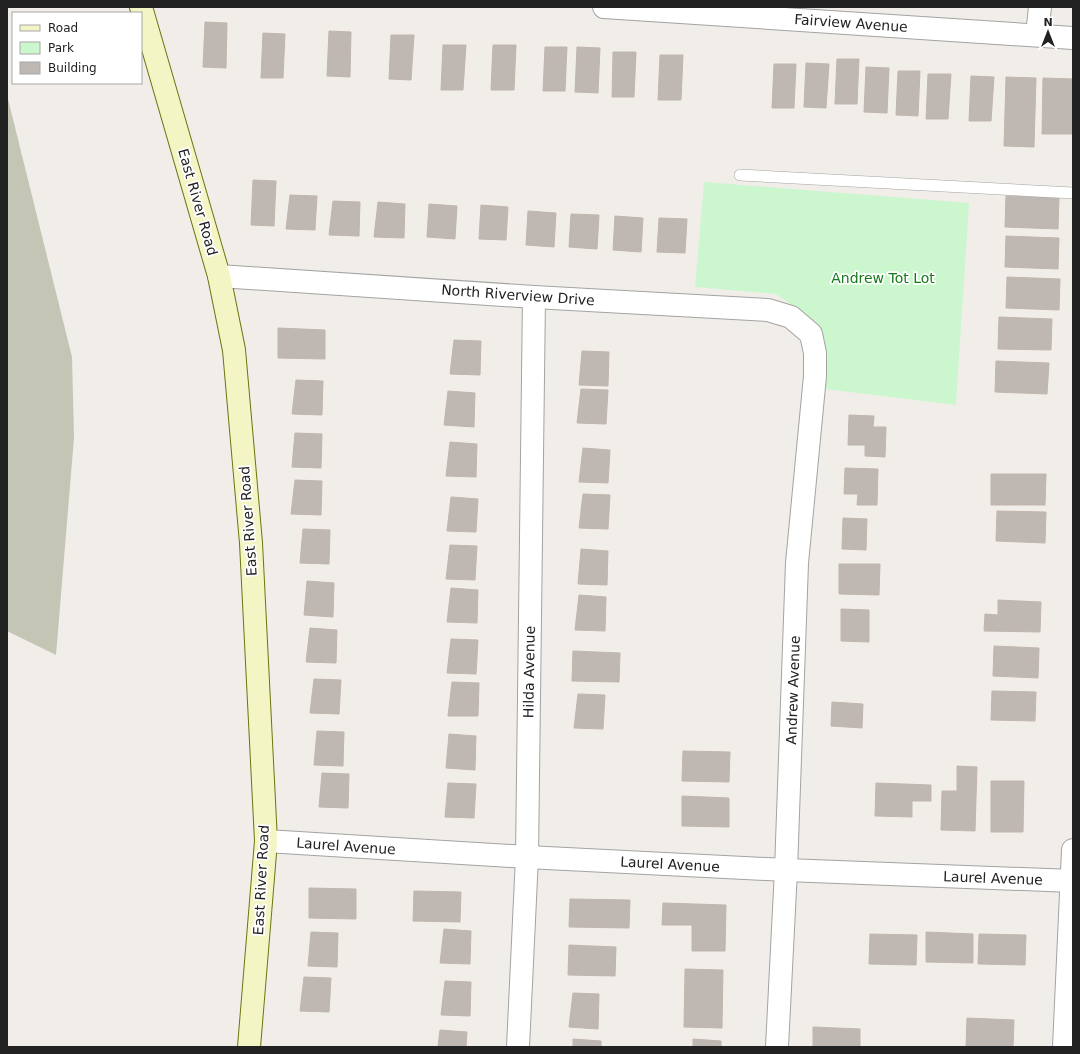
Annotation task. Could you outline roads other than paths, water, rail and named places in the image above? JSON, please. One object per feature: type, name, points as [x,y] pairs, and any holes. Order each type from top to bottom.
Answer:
[{"type":"street","name":"East River Road","points":[[141,7],[219,276],[234,350],[249,519],[266,841],[249,1047]]},
{"type":"street","name":"Fairview Avenue","points":[[604,7],[738,11],[1073,38]]},
{"type":"street","points":[[1037,35],[1040,7]]},
{"type":"street","name":"North Riverview Drive","points":[[219,276],[534,297],[768,310],[791,317],[811,334]]},
{"type":"street","name":"Hilda Avenue","points":[[518,1047],[527,857],[534,297]]},
{"type":"street","name":"Andrew Avenue","points":[[777,1047],[786,870],[797,563],[815,376],[815,354],[811,334]]},
{"type":"street","name":"Laurel Avenue","points":[[266,841],[527,857],[786,870],[1072,881]]},
{"type":"street","points":[[1064,1047],[1073,850]]},
{"type":"lane","points":[[740,175],[1073,193]]},
{"type":"park label","name":"Andrew Tot Lot","points":[[883,278]]}]
